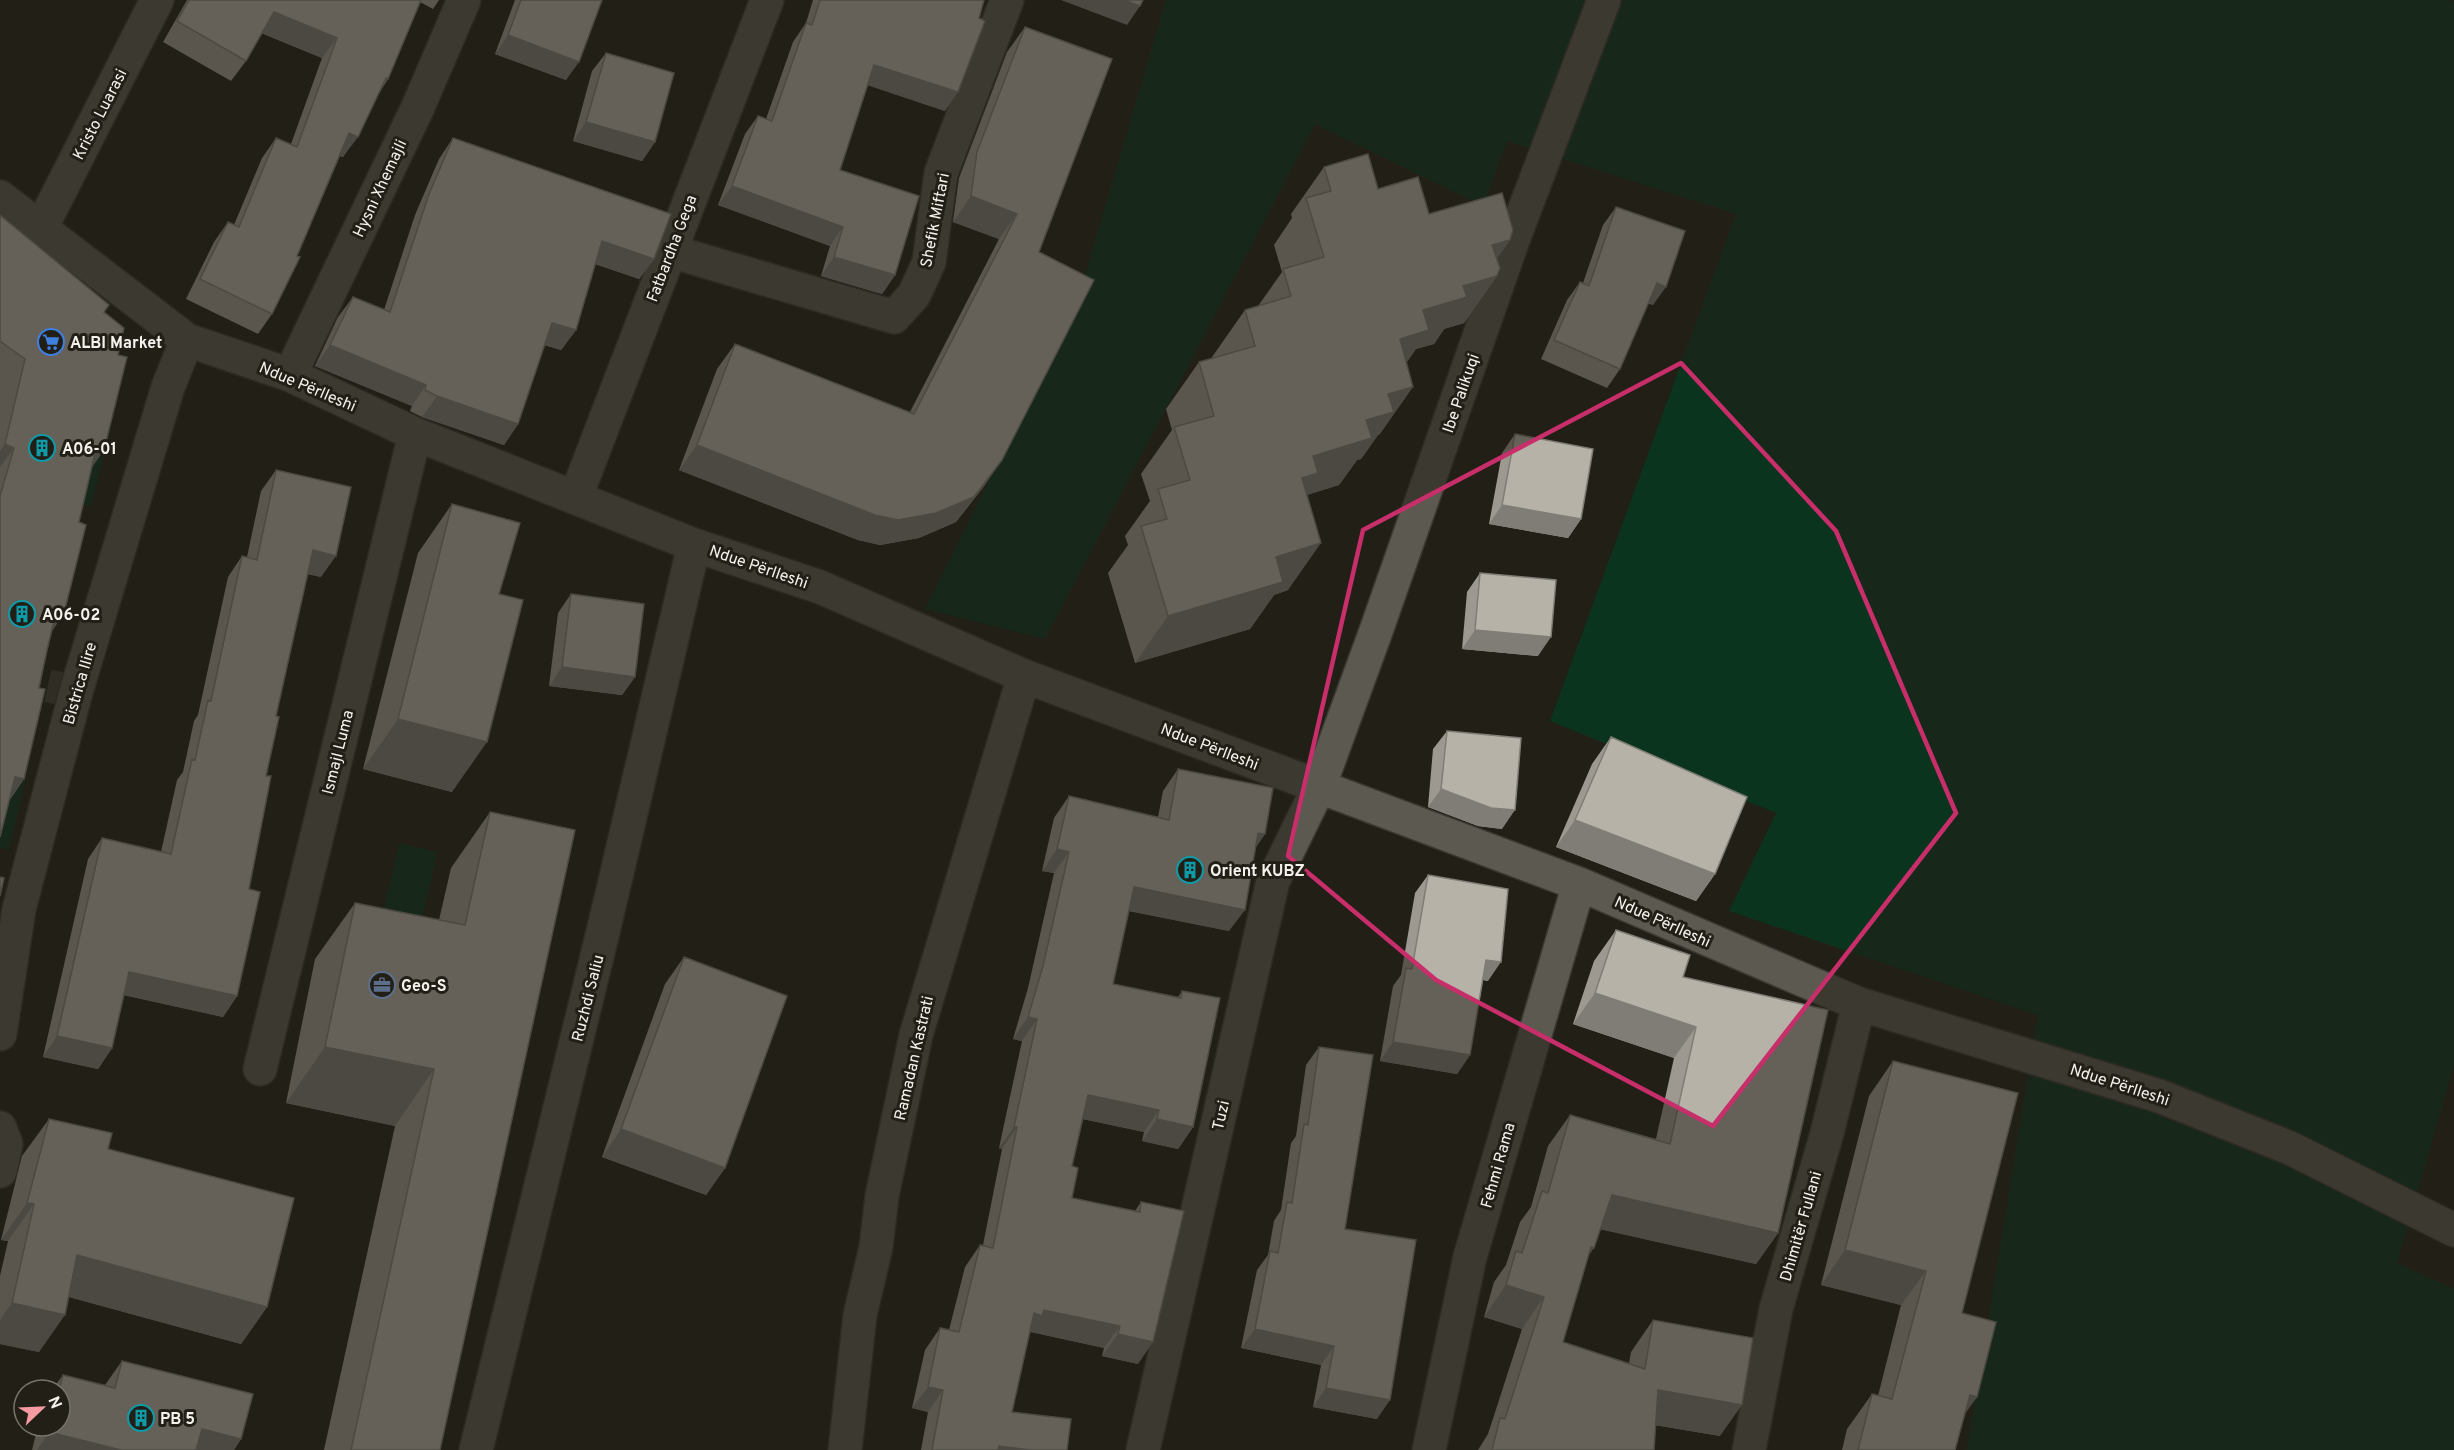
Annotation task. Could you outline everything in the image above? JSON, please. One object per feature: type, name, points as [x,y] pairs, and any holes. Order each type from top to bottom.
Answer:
[{"type":"street","name":"Kristo Luarasi","points":[[41,228],[157,0]]},
{"type":"street","name":"Hysni Xhemajli","points":[[290,375],[418,107],[464,0]]},
{"type":"street","name":"Fatbardha Gega","points":[[576,496],[767,0]]},
{"type":"street","name":"Shefik Miftari","points":[[670,251],[894,316],[914,295],[929,262],[941,173],[1007,0]]},
{"type":"street","name":"Ibe Palikuqi","points":[[1319,787],[1513,240],[1604,0]]},
{"type":"street","name":"Ndue Përlleshi","points":[[0,197],[187,340],[290,375],[414,434],[694,544],[820,587],[1024,676],[1579,884],[1859,1004],[2159,1096],[2290,1148],[2454,1230]]},
{"type":"street","name":"Bistrica Ilire","points":[[0,1034],[19,909],[76,692],[168,387],[187,340]]},
{"type":"street","name":"Ismajl Luma","points":[[260,1069],[414,434]]},
{"type":"street","name":"Ruzhdi Saliu","points":[[476,1450],[603,933],[694,544]]},
{"type":"street","name":"Ramadan Kastrati","points":[[845,1450],[860,1315],[876,1247],[882,1196],[916,1035],[1024,676]]},
{"type":"street","name":"Tuzi","points":[[1143,1450],[1274,881],[1319,787]]},
{"type":"street","name":"Fehmi Rama","points":[[1429,1450],[1470,1257],[1579,884]]},
{"type":"street","name":"Dhimitër Fullani","points":[[1749,1450],[1776,1309],[1827,1133],[1859,1004]]},
{"type":"street","points":[[0,1128],[6,1144],[0,1171]]},
{"type":"highlighted area","points":[[1681,363],[1836,531],[1956,813],[1713,1126],[1436,980],[1288,856],[1363,530]]},
{"type":"green space","points":[[1166,0],[2450,0],[2454,3],[2454,1064],[2397,1263],[2454,1289],[2454,1450],[1967,1450],[2038,1015],[1729,911],[1776,813],[1550,721],[1736,214],[1507,141],[1483,206],[1315,124],[1045,639],[925,609],[1076,306]]},
{"type":"green space","points":[[104,404],[116,406],[91,506],[80,504]]},
{"type":"green space","points":[[17,760],[29,763],[9,850],[0,848],[0,835]]},
{"type":"green space","points":[[399,843],[437,852],[417,944],[378,936]]},
{"type":"building","points":[[189,0],[421,0],[388,79],[386,78],[358,137],[349,133],[297,256],[300,257],[272,314],[200,279],[228,222],[239,227],[276,138],[297,147],[337,38],[274,12],[246,61],[177,21]]},
{"type":"building","points":[[521,0],[602,0],[579,62],[508,35]]},
{"type":"building","points":[[820,0],[984,0],[979,18],[985,21],[958,92],[874,65],[840,170],[919,196],[895,275],[834,257],[843,227],[732,186],[758,116],[772,121],[806,23],[812,25]]},
{"type":"building","points":[[1124,0],[1143,0],[1140,6]]},
{"type":"building","points":[[1025,27],[1112,59],[1039,252],[1094,280],[1002,460],[974,497],[936,513],[898,520],[875,515],[697,445],[735,344],[914,414],[1017,214],[971,196],[977,152]]},
{"type":"building","points":[[606,53],[674,73],[655,142],[586,122]]},
{"type":"building","points":[[453,138],[671,214],[654,259],[602,241],[576,330],[552,323],[518,424],[437,396],[425,390],[426,385],[330,345],[353,297],[390,312],[429,194]]},
{"type":"building","points":[[1368,154],[1378,189],[1418,177],[1429,214],[1502,193],[1513,230],[1510,240],[1492,245],[1500,268],[1497,276],[1463,286],[1467,297],[1423,310],[1429,330],[1400,339],[1413,387],[1388,394],[1394,412],[1366,420],[1372,438],[1313,456],[1318,473],[1302,478],[1321,543],[1276,557],[1283,582],[1168,616],[1141,526],[1167,519],[1158,489],[1190,480],[1174,427],[1214,416],[1199,362],[1255,346],[1245,310],[1291,296],[1283,269],[1324,257],[1306,198],[1331,191],[1324,167]]},
{"type":"building","points":[[1616,207],[1685,231],[1666,287],[1657,283],[1620,369],[1554,340],[1580,282],[1589,286]]},
{"type":"building","points":[[0,215],[109,305],[104,312],[124,328],[118,355],[127,357],[104,450],[96,449],[79,522],[86,525],[64,613],[56,613],[39,688],[45,689],[24,779],[15,777],[0,837],[0,496],[14,448],[5,444],[25,359],[0,341]]},
{"type":"building","points":[[1515,434],[1593,449],[1581,519],[1502,505]]},
{"type":"building","points":[[276,470],[351,487],[336,556],[313,550],[276,716],[279,717],[266,776],[271,776],[249,889],[260,892],[237,996],[129,972],[112,1048],[57,1036],[102,838],[171,854],[192,759],[195,760],[208,700],[211,701],[242,556],[257,560]]},
{"type":"building","points":[[452,504],[520,523],[499,594],[523,600],[487,742],[398,719]]},
{"type":"building","points":[[1480,573],[1556,580],[1551,637],[1475,630]]},
{"type":"building","points":[[571,594],[644,604],[635,677],[562,667]]},
{"type":"building","points":[[1447,731],[1521,738],[1515,810],[1491,808],[1441,789]]},
{"type":"building","points":[[1611,737],[1747,797],[1715,874],[1575,820]]},
{"type":"building","points":[[1178,769],[1273,788],[1265,834],[1258,833],[1245,910],[1134,887],[1113,984],[1181,998],[1182,991],[1220,998],[1193,1127],[1157,1119],[1159,1110],[1088,1095],[1072,1166],[1078,1168],[1072,1198],[1140,1212],[1141,1202],[1184,1211],[1153,1342],[1118,1334],[1120,1326],[1044,1310],[1042,1316],[1034,1313],[1012,1412],[1071,1419],[1067,1450],[1030,1450],[999,1446],[998,1450],[932,1450],[943,1390],[928,1387],[940,1328],[959,1332],[980,1245],[993,1248],[1017,1127],[1014,1127],[1037,1019],[1028,1017],[1043,966],[1069,852],[1057,849],[1069,796],[1169,820]]},
{"type":"building","points":[[490,812],[575,830],[440,1450],[351,1450],[434,1069],[325,1047],[355,903],[465,925]]},
{"type":"building","points":[[1428,875],[1508,889],[1501,962],[1486,960],[1470,1055],[1393,1042],[1406,968],[1412,969]]},
{"type":"building","points":[[0,877],[4,878],[0,896]]},
{"type":"building","points":[[1616,930],[1690,955],[1683,977],[1828,1010],[1778,1233],[1612,1195],[1594,1248],[1591,1247],[1563,1342],[1645,1369],[1653,1320],[1753,1338],[1742,1405],[1658,1390],[1654,1450],[1492,1450],[1500,1418],[1505,1419],[1544,1297],[1506,1285],[1516,1251],[1522,1253],[1542,1191],[1548,1193],[1570,1115],[1670,1144],[1696,1027],[1595,993]]},
{"type":"building","points":[[684,957],[787,996],[725,1168],[621,1129]]},
{"type":"building","points":[[1319,1047],[1373,1055],[1345,1229],[1416,1240],[1390,1400],[1326,1388],[1334,1346],[1255,1329],[1270,1251],[1278,1253],[1287,1202],[1292,1203],[1304,1124],[1308,1125]]},
{"type":"building","points":[[1893,1061],[2018,1093],[1962,1313],[1996,1322],[1977,1397],[1970,1395],[1955,1450],[1858,1450],[1872,1394],[1892,1399],[1926,1271],[1845,1250]]},
{"type":"building","points":[[49,1119],[112,1133],[108,1149],[294,1198],[267,1307],[77,1255],[65,1315],[12,1303],[34,1204],[27,1203]]},
{"type":"building","points":[[122,1361],[253,1394],[241,1439],[202,1429],[196,1450],[121,1450],[72,1438],[72,1378],[62,1378],[63,1375],[115,1388]]},
{"type":"tunnel","points":[[0,675],[76,692]]},
{"type":"place","name":"ALBI Market","points":[[51,342]]},
{"type":"place","name":"A06-01","points":[[42,448]]},
{"type":"place","name":"A06-02","points":[[22,614]]},
{"type":"place","name":"Orient KUBZ","points":[[1190,870]]},
{"type":"place","name":"Geo-S","points":[[382,985]]},
{"type":"place","name":"PB 5","points":[[141,1418]]}]
